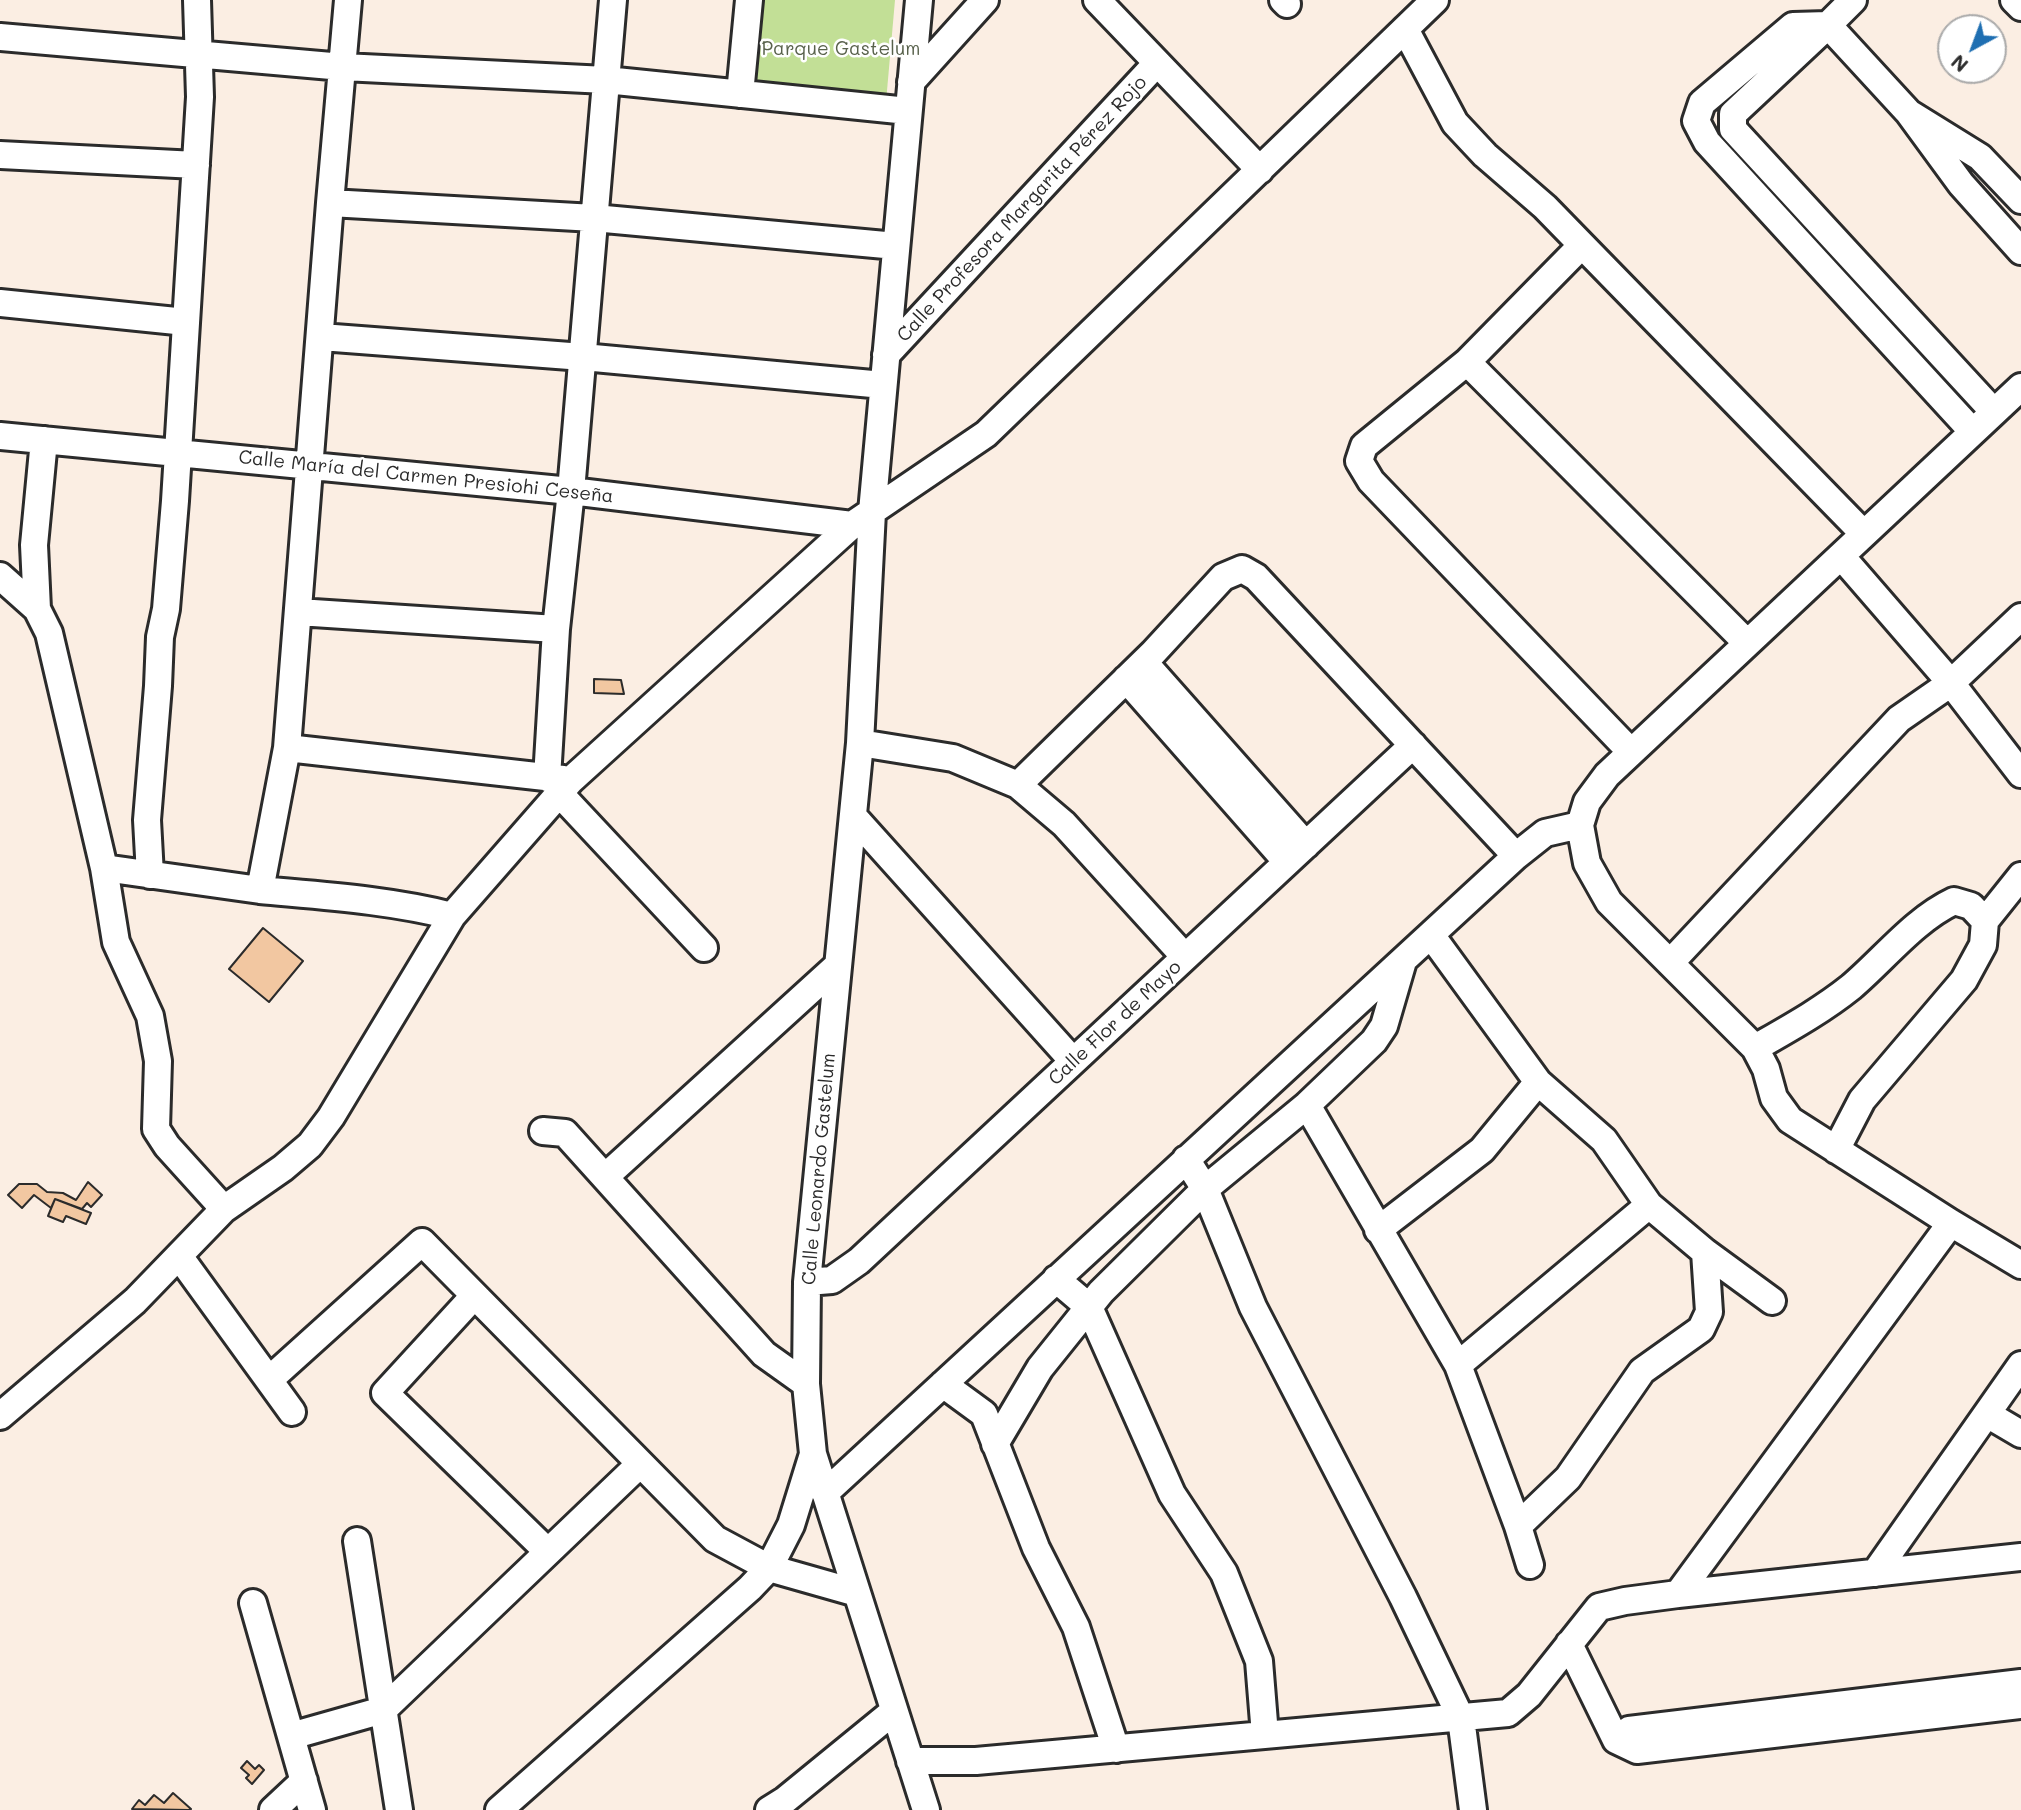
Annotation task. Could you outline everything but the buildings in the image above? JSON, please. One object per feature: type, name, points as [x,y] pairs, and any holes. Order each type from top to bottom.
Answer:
[{"type":"street","points":[[150,874],[147,820],[160,637],[166,609],[178,452],[200,97],[197,0]]},
{"type":"street","points":[[260,890],[287,748],[348,0]]},
{"type":"street","points":[[613,0],[571,491],[556,629],[559,784],[704,948]]},
{"type":"street","points":[[740,94],[749,0]]},
{"type":"street","name":"Calle Leonardo Gastelum","points":[[919,0],[883,385],[862,519],[860,743],[807,1282],[806,1384],[813,1454],[926,1810]]},
{"type":"street","points":[[911,82],[985,0]]},
{"type":"street","points":[[1097,0],[1260,170]]},
{"type":"street","points":[[0,1416],[135,1301],[224,1209],[283,1168],[310,1145],[331,1117],[452,916],[559,784],[862,519],[986,435],[1435,0]]},
{"type":"street","points":[[1853,0],[1733,114],[1733,129],[1994,412]]},
{"type":"street","points":[[2014,0],[2021,8]]},
{"type":"street","points":[[1973,432],[1707,142],[1696,121],[1702,103],[1793,26],[1828,25],[1909,113],[1961,184],[2021,251]]},
{"type":"street","points":[[1405,29],[1455,123],[1485,155],[1545,207],[1583,245],[1864,534]]},
{"type":"street","points":[[0,37],[343,67],[606,80],[908,111]]},
{"type":"street","name":"Calle Profesora Margarita Pérez Rojo","points":[[886,355],[1157,63]]},
{"type":"street","points":[[1909,113],[1980,157],[2021,200]]},
{"type":"street","points":[[0,155],[196,165]]},
{"type":"street","points":[[330,203],[594,218],[896,247]]},
{"type":"street","points":[[1583,245],[1467,362],[1364,446],[1359,461],[1371,481],[1631,752]]},
{"type":"street","points":[[0,303],[186,322]]},
{"type":"street","points":[[320,337],[583,357],[883,385]]},
{"type":"street","points":[[1467,362],[1747,643]]},
{"type":"street","points":[[2021,387],[1607,775],[1587,803],[1580,825],[1587,863],[1609,902],[1755,1048],[1766,1069],[1774,1098],[1790,1120],[2021,1265]]},
{"type":"street","name":"Calle María del Carmen Presiohi Ceseña","points":[[0,436],[862,519]]},
{"type":"street","points":[[37,609],[34,545],[44,439]]},
{"type":"street","points":[[1841,556],[1951,683],[2021,774]]},
{"type":"street","points":[[1018,785],[1135,671],[1223,577],[1242,569],[1256,577],[1516,856]]},
{"type":"street","points":[[0,576],[37,609],[49,633],[104,868],[116,942],[150,1016],[159,1061],[156,1129],[167,1146],[224,1209]]},
{"type":"street","points":[[298,612],[556,629]]},
{"type":"street","points":[[1670,963],[1899,719],[1951,683],[2021,617]]},
{"type":"street","points":[[1135,671],[1297,853]]},
{"type":"street","points":[[860,743],[953,758],[1018,785],[1064,824],[1185,957]]},
{"type":"street","name":"Calle Flor de Mayo","points":[[807,1282],[832,1280],[859,1261],[1413,746]]},
{"type":"street","points":[[287,748],[559,784]]},
{"type":"street","points":[[853,816],[1073,1061]]},
{"type":"street","points":[[825,1493],[1516,856],[1545,833],[1580,825]]},
{"type":"street","points":[[104,868],[260,890],[380,902],[452,916]]},
{"type":"street","points":[[1836,1150],[1862,1100],[1964,980],[1983,945],[1985,921],[2021,876]]},
{"type":"street","points":[[1755,1048],[1826,1007],[1934,910],[1954,901],[1971,906],[1985,921]]},
{"type":"street","points":[[1431,935],[1538,1082],[1604,1140],[1649,1205],[1705,1252],[1772,1301]]},
{"type":"street","points":[[995,1444],[1040,1368],[1101,1292],[1205,1189],[1307,1105],[1374,1041],[1384,1026],[1404,959]]},
{"type":"street","points":[[605,1177],[838,965]]},
{"type":"street","points":[[1378,1230],[1482,1150],[1538,1082]]},
{"type":"street","points":[[1307,1105],[1458,1365],[1530,1565]]},
{"type":"street","points":[[543,1131],[565,1133],[764,1354],[806,1384]]},
{"type":"street","points":[[1186,1159],[1205,1189],[1253,1307],[1404,1597],[1461,1718],[1473,1810]]},
{"type":"street","points":[[1458,1365],[1649,1205]]},
{"type":"street","points":[[1678,1594],[1951,1223]]},
{"type":"street","points":[[269,1380],[422,1242],[715,1539],[769,1568],[857,1593]]},
{"type":"street","points":[[1518,1526],[1567,1478],[1642,1371],[1701,1329],[1709,1312],[1705,1252]]},
{"type":"street","points":[[179,1256],[292,1412]]},
{"type":"street","points":[[1056,1279],[1088,1307],[1172,1494],[1224,1573],[1259,1661],[1265,1735]]},
{"type":"street","points":[[474,1296],[385,1393],[548,1552]]},
{"type":"street","points":[[1875,1573],[2021,1365]]},
{"type":"street","points":[[943,1384],[984,1414],[1036,1548],[1076,1627],[1115,1749]]},
{"type":"street","points":[[1987,1414],[2021,1433]]},
{"type":"street","points":[[499,1810],[750,1588],[769,1568],[791,1525],[813,1454]]},
{"type":"street","points":[[291,1736],[383,1710],[640,1464]]},
{"type":"street","points":[[357,1541],[399,1810]]},
{"type":"street","points":[[910,1761],[975,1761],[1508,1713],[1529,1695],[1600,1607],[1678,1594],[2021,1557]]},
{"type":"street","points":[[253,1603],[312,1810]]},
{"type":"street","points":[[1569,1644],[1616,1740],[1637,1750],[2021,1706]]},
{"type":"street","points":[[1616,1740],[1629,1730],[2021,1683]]},
{"type":"street","points":[[769,1810],[894,1711]]},
{"type":"street","points":[[273,1810],[304,1781]]},
{"type":"green space","name":"Parque Gastelum","points":[[756,0],[895,0],[886,102],[747,88]]}]
